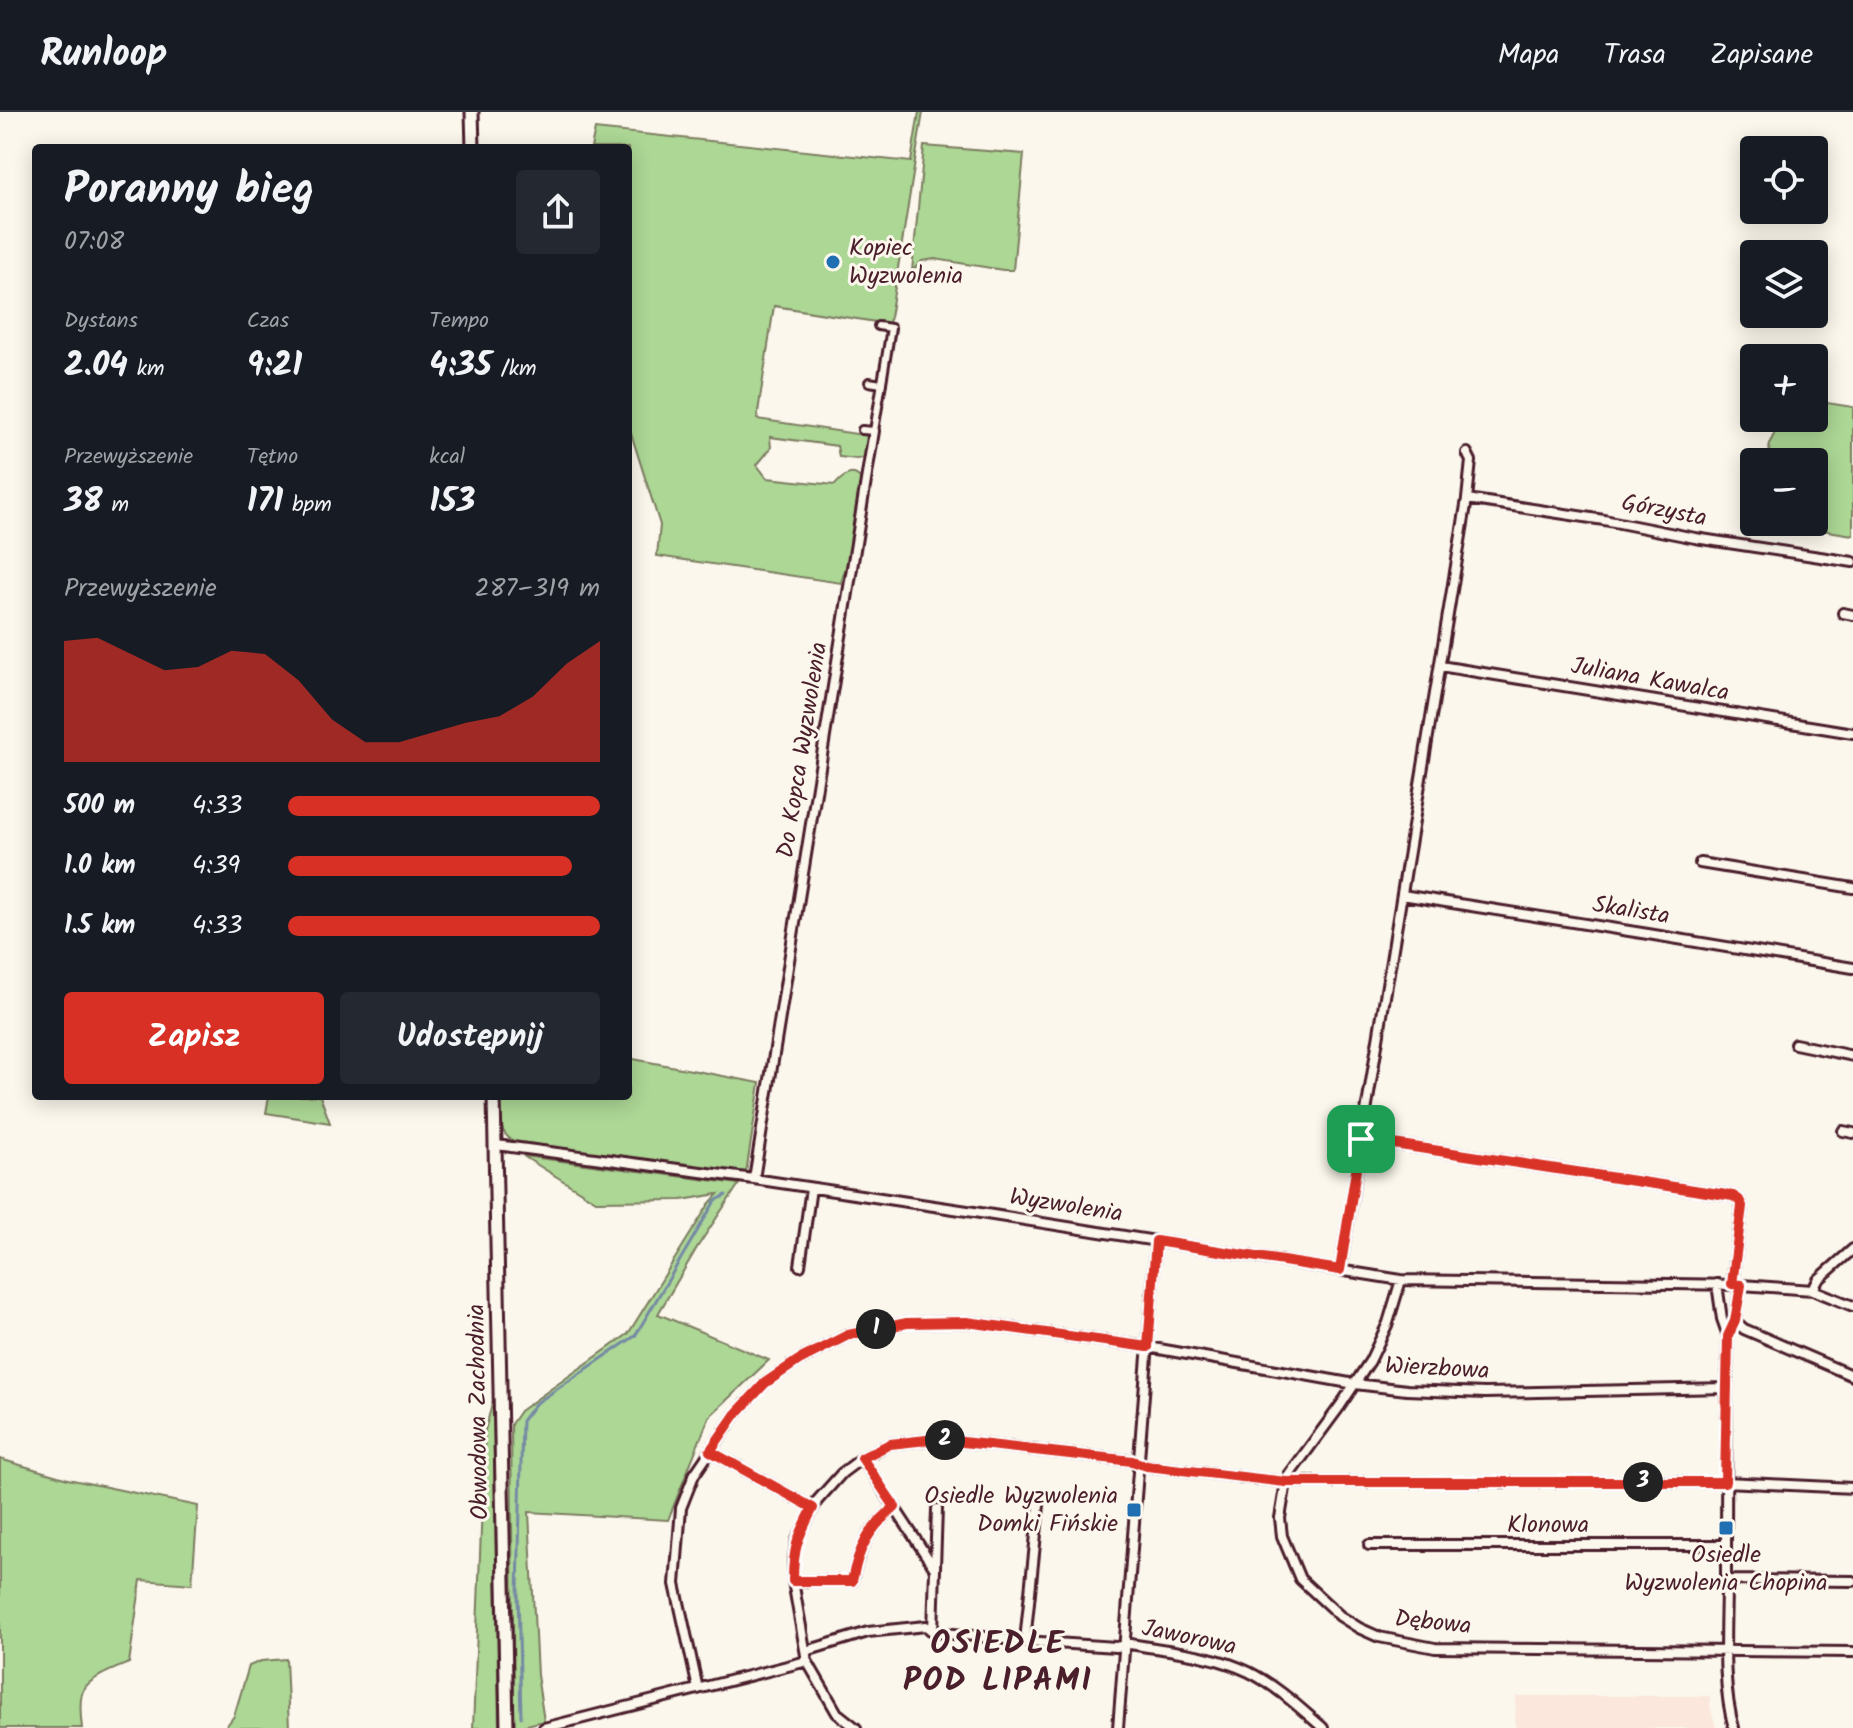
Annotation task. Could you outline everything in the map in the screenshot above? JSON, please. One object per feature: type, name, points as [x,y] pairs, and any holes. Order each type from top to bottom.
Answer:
[{"type":"main road","points":[[472,112],[473,144]]},
{"type":"main road","name":"Obwodowa Zachodnia","points":[[494,1100],[507,1728]]},
{"type":"street","name":"Do Kopca Wyzwolenia","points":[[754,1179],[891,328],[878,326]]},
{"type":"street","points":[[869,382],[882,384]]},
{"type":"street","points":[[862,430],[874,431]]},
{"type":"street","points":[[1340,1270],[1467,499],[1471,461],[1467,453]]},
{"type":"street","name":"Górzysta","points":[[1467,499],[1853,562]]},
{"type":"street","points":[[1843,613],[1853,615]]},
{"type":"street","name":"Juliana Kawalca","points":[[1440,666],[1853,733]]},
{"type":"street","points":[[1700,863],[1853,888]]},
{"type":"street","name":"Skalista","points":[[1402,895],[1853,968]]},
{"type":"street","points":[[1795,1044],[1853,1056]]},
{"type":"street","points":[[1361,1139],[1733,1196],[1742,1206],[1735,1321],[1728,1336]]},
{"type":"street","name":"Wyzwolenia","points":[[496,1145],[754,1179],[1401,1280],[1736,1284],[1813,1290],[1853,1306]]},
{"type":"street","points":[[800,1266],[811,1188]]},
{"type":"street","points":[[1118,1728],[1156,1241]]},
{"type":"street","points":[[1813,1290],[1818,1280],[1853,1249]]},
{"type":"street","name":"Dębowa","points":[[1401,1280],[1388,1323],[1370,1361],[1286,1482],[1280,1518],[1282,1536],[1300,1579],[1340,1616],[1379,1637],[1435,1648],[1853,1652]]},
{"type":"street","points":[[1717,1284],[1728,1336],[1726,1650],[1728,1710],[1734,1728]]},
{"type":"street","points":[[1735,1321],[1744,1329],[1853,1376]]},
{"type":"street","name":"Wierzbowa","points":[[698,1689],[675,1584],[681,1508],[694,1475],[735,1415],[765,1383],[799,1360],[848,1335],[907,1323],[967,1322],[1148,1347],[1355,1384],[1407,1390],[1485,1393],[1727,1388]]},
{"type":"street","points":[[856,1728],[837,1713],[806,1656],[793,1581],[793,1561],[797,1540],[817,1501],[842,1473],[862,1458],[890,1444],[936,1439],[1286,1482],[1725,1482],[1853,1488]]},
{"type":"street","points":[[710,1451],[813,1508]]},
{"type":"street","points":[[862,1458],[935,1569]]},
{"type":"street","points":[[1025,1641],[1039,1505]]},
{"type":"street","points":[[793,1581],[852,1581],[857,1558],[866,1539],[878,1521],[895,1507]]},
{"type":"street","points":[[933,1632],[937,1509]]},
{"type":"street","name":"Klonowa","points":[[1369,1545],[1726,1545]]},
{"type":"street","points":[[1726,1580],[1853,1581]]},
{"type":"street","name":"Jaworowa","points":[[544,1728],[698,1689],[806,1656],[868,1632],[926,1626],[933,1632],[1116,1647],[1130,1644],[1213,1658],[1249,1672],[1276,1688],[1323,1728]]},
{"type":"shaded area","points":[[1516,1696],[1710,1696],[1716,1728],[1515,1728]]},
{"type":"green space","points":[[919,112],[923,112],[889,324],[774,306],[757,419],[870,436],[867,451],[859,459],[839,457],[837,446],[770,437],[771,448],[757,465],[767,478],[835,485],[845,476],[856,474],[862,481],[849,557],[841,583],[657,556],[660,525],[632,437],[632,144],[592,144],[595,129],[911,162]]},
{"type":"green space","points":[[924,146],[1024,154],[1013,270],[935,259],[922,261],[912,271]]},
{"type":"green space","points":[[1828,403],[1853,407],[1853,535],[1828,531],[1828,448],[1769,448],[1775,432],[1828,432]]},
{"type":"green space","points":[[632,1059],[760,1083],[746,1173],[513,1141],[500,1122],[500,1100],[632,1100]]},
{"type":"green space","points":[[268,1100],[321,1100],[330,1123],[266,1113]]},
{"type":"green space","points":[[523,1156],[739,1184],[658,1314],[769,1360],[709,1417],[668,1520],[529,1512],[537,1675],[544,1721],[514,1728],[511,1424],[520,1411],[628,1334],[718,1194],[682,1200],[596,1201]]},
{"type":"green space","points":[[493,1401],[499,1728],[473,1728],[485,1430]]},
{"type":"green space","points":[[0,1459],[68,1479],[198,1506],[192,1584],[141,1580],[129,1663],[98,1677],[84,1689],[80,1703],[82,1728],[0,1728]]},
{"type":"green space","points":[[286,1659],[289,1728],[225,1728],[234,1716],[249,1666],[261,1661]]},
{"type":"waterway","points":[[521,1717],[518,1592],[522,1421],[535,1404],[635,1336],[715,1201],[726,1195]]},
{"type":"place","name":"Kopiec Wyzwolenia","points":[[833,262]]},
{"type":"place","name":"Osiedle Wyzwolenia Domki Fińskie","points":[[1134,1510]]},
{"type":"place","name":"Osiedle Wyzwolenia Chopina","points":[[1726,1528]]},
{"type":"district","name":"OSIEDLE POD LIPAMI","points":[[998,1662]]},
{"type":"route","points":[[1361,1139],[1733,1196],[1739,1200],[1742,1206],[1732,1284],[1741,1285],[1735,1321],[1728,1336],[1725,1482],[1286,1482],[936,1439],[890,1444],[862,1458],[895,1507],[878,1521],[866,1539],[857,1558],[852,1581],[793,1581],[797,1540],[813,1508],[710,1451],[735,1415],[765,1383],[799,1360],[848,1335],[907,1323],[967,1322],[1148,1347],[1156,1241],[1340,1270],[1361,1139]]}]
